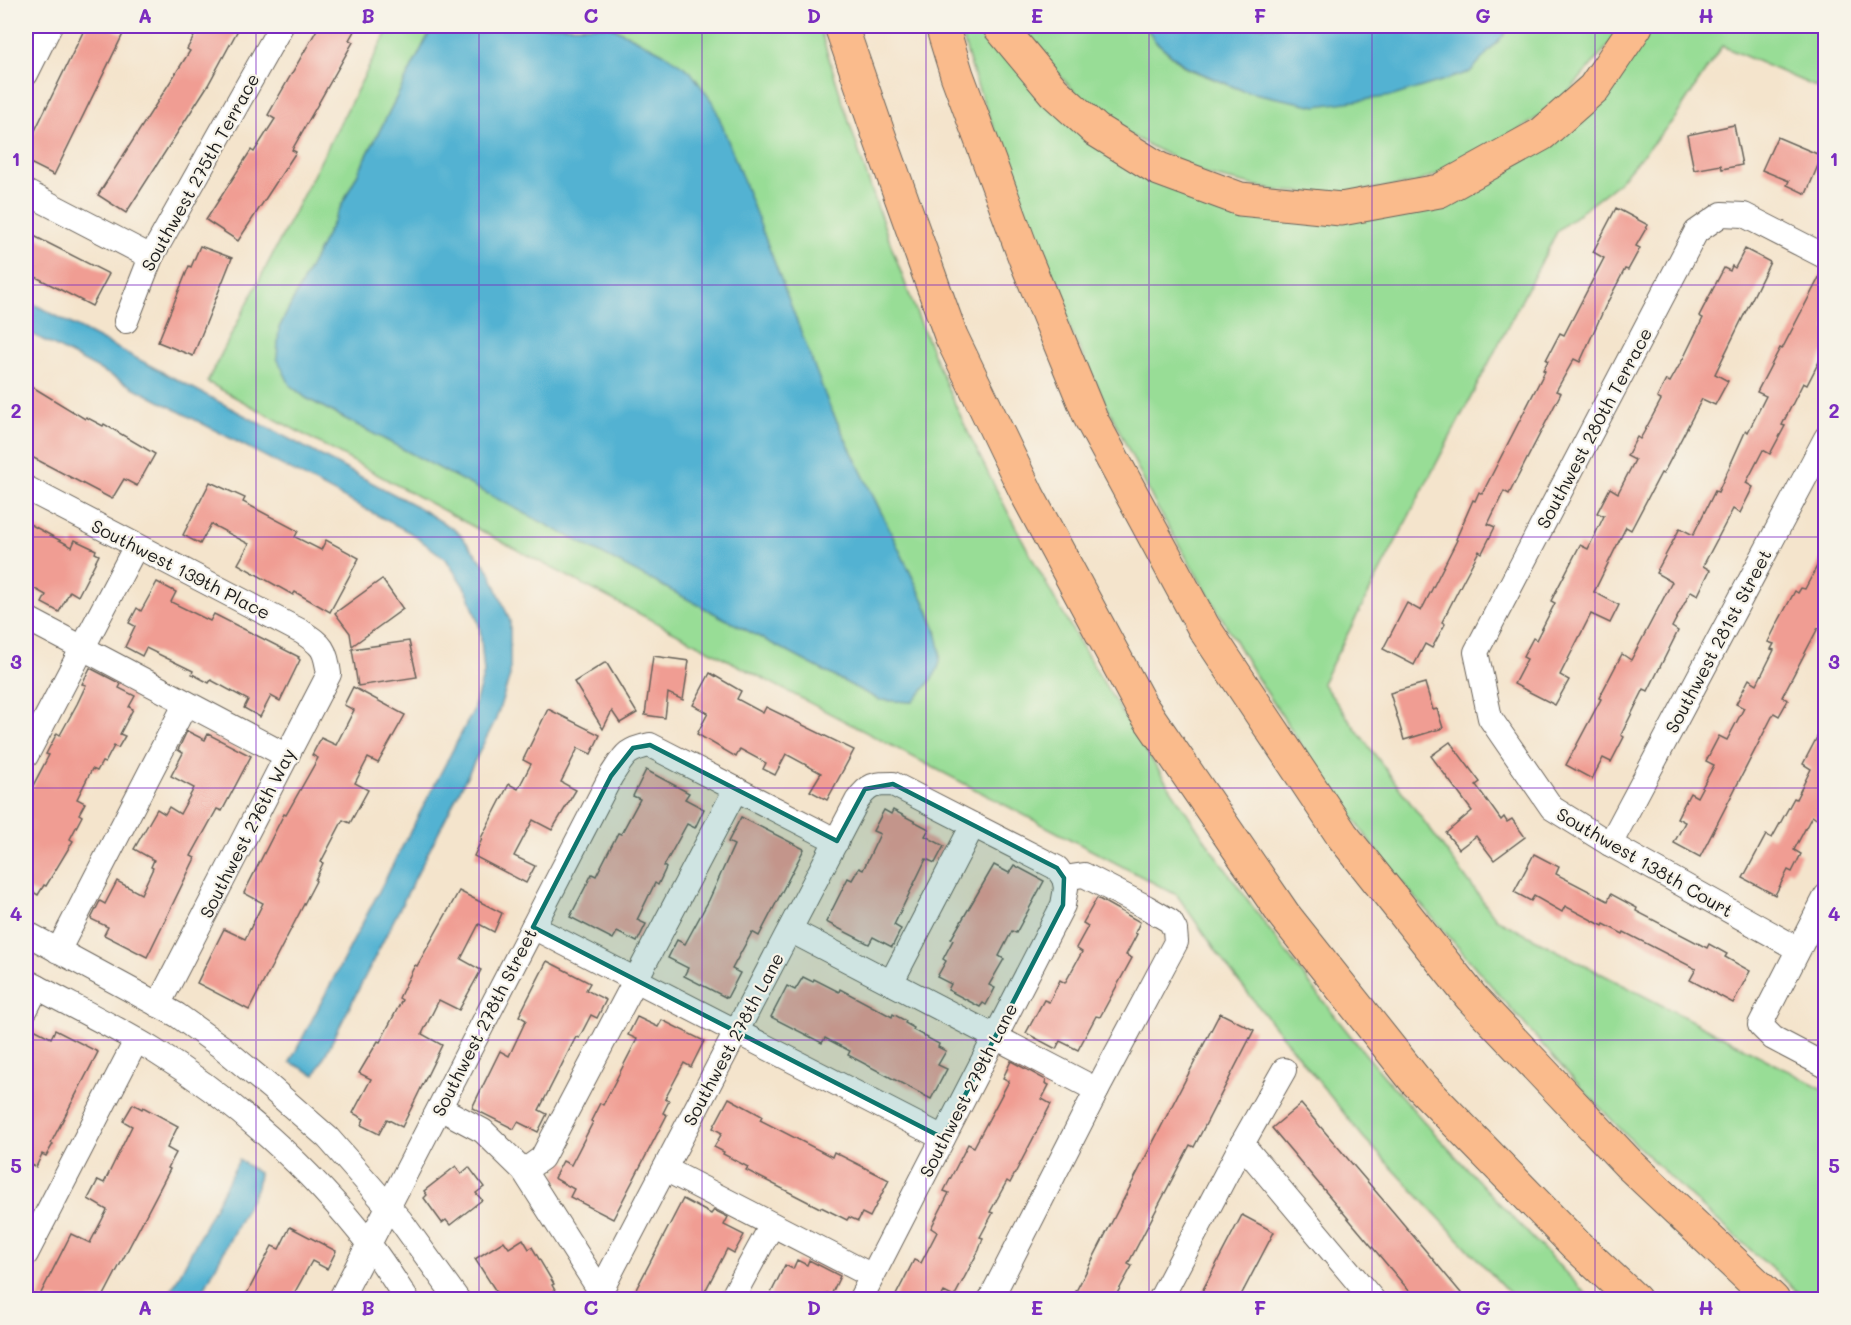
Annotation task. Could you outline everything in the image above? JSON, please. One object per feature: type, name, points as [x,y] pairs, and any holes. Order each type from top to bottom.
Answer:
[{"type":"highway","points":[[841,26],[951,336],[1028,496],[1141,706],[1284,915],[1415,1080],[1576,1245],[1635,1299]]},
{"type":"highway","points":[[942,26],[957,75],[1025,258],[1091,419],[1204,628],[1342,835],[1471,997],[1628,1163],[1773,1299]]},
{"type":"highway","points":[[999,26],[1054,92],[1096,130],[1159,169],[1240,199],[1341,209],[1439,190],[1542,134],[1594,88],[1636,26]]},
{"type":"street","points":[[26,74],[50,26]]},
{"type":"street","name":"Southwest 275th Terrace","points":[[126,321],[151,257],[281,26]]},
{"type":"street","points":[[26,192],[151,257]]},
{"type":"street","name":"Southwest 280th Terrace","points":[[1476,652],[1696,232],[1722,213],[1744,215],[1826,257]]},
{"type":"street","name":"Southwest 281st Street","points":[[1610,844],[1826,438]]},
{"type":"street","name":"Southwest 139th Place","points":[[26,488],[302,632],[321,644],[327,659]]},
{"type":"street","points":[[27,752],[136,546]]},
{"type":"street","points":[[26,618],[286,756]]},
{"type":"street","name":"Southwest 138th Court","points":[[1476,652],[1490,718],[1552,808],[1610,844],[1798,949]]},
{"type":"street","name":"Southwest 276th Way","points":[[158,1005],[329,674],[327,659]]},
{"type":"street","points":[[58,951],[186,703]]},
{"type":"street","name":"Southwest 278th Street","points":[[340,1299],[611,776],[624,756],[633,748],[650,745],[736,789]]},
{"type":"street","name":"Southwest 278th Lane","points":[[601,1296],[736,1032],[857,801],[866,789],[876,784],[893,784],[973,825]]},
{"type":"street","points":[[524,1171],[542,1158],[736,789],[837,841]]},
{"type":"street","points":[[891,982],[973,825],[1056,868],[1064,878],[1084,875],[1170,921],[1175,930],[1176,942],[990,1299]]},
{"type":"street","name":"Southwest 279th Lane","points":[[860,1299],[1063,905],[1066,888],[1064,878]]},
{"type":"street","points":[[1826,896],[1760,1025],[1773,1038],[1826,1066]]},
{"type":"street","points":[[533,927],[943,1138]]},
{"type":"street","points":[[790,930],[1097,1090]]},
{"type":"street","points":[[26,933],[177,1015],[223,1048],[328,1138],[388,1205],[458,1299]]},
{"type":"street","points":[[26,1009],[31,984],[136,1041],[196,1079],[246,1118],[335,1203],[369,1244],[407,1299]]},
{"type":"street","points":[[26,1254],[136,1041]]},
{"type":"street","points":[[1160,1299],[1242,1144],[1284,1071]]},
{"type":"street","points":[[440,1108],[483,1131],[524,1171],[601,1296]]},
{"type":"street","points":[[1242,1144],[1374,1299]]},
{"type":"street","points":[[665,1169],[872,1276]]},
{"type":"street","points":[[731,1299],[772,1225]]},
{"type":"highlighted area","points":[[650,745],[663,750],[837,841],[865,789],[893,784],[1057,868],[1064,878],[1063,905],[943,1138],[533,927],[611,776],[633,748]]},
{"type":"green space","points":[[390,26],[433,26],[279,328],[290,385],[306,398],[879,700],[913,702],[937,632],[924,601],[663,53],[610,26],[819,26],[851,129],[904,282],[945,381],[998,493],[1100,677],[1214,853],[1338,1020],[1439,1138],[1591,1299],[1515,1299],[1363,1137],[1231,972],[1177,895],[487,534],[207,382]]},
{"type":"green space","points":[[959,26],[987,26],[1206,199],[1461,188],[1648,26],[1825,26],[1825,91],[1722,46],[1675,118],[1617,184],[1558,230],[1322,683],[1496,919],[1825,1090],[1825,1299],[1806,1299],[1692,1198],[1625,1134],[1559,1064],[1386,864],[1306,752],[1254,673],[1155,504],[1073,336],[976,82]]},
{"type":"green space","points":[[1015,26],[1146,26],[1154,40],[1186,68],[1244,91],[1503,36],[1510,26],[1625,26],[1559,103],[1478,158],[1415,183],[1336,194],[1278,191],[1204,174],[1099,119]]},
{"type":"water","points":[[433,26],[610,26],[663,53],[690,71],[714,104],[829,405],[934,625],[939,644],[940,661],[933,677],[913,702],[879,700],[306,398],[290,385],[277,358],[279,328]]},
{"type":"water","points":[[1146,26],[1510,26],[1470,72],[1393,96],[1316,106],[1244,91],[1186,67],[1154,40]]},
{"type":"water","points":[[26,300],[416,506],[458,532],[489,570],[510,621],[510,676],[496,719],[315,1075],[290,1062],[473,711],[484,673],[480,628],[468,593],[446,559],[409,532],[26,331]]},
{"type":"water","points":[[239,1160],[259,1173],[257,1187],[199,1299],[167,1299]]},
{"type":"building","points":[[86,26],[106,26],[123,34],[54,175],[26,161],[26,149]]},
{"type":"building","points":[[200,26],[240,26],[208,85],[126,213],[98,195],[190,51],[187,49]]},
{"type":"building","points":[[319,26],[357,26],[349,40],[353,42],[292,150],[296,152],[238,241],[206,220],[251,150],[254,152],[275,119],[268,115]]},
{"type":"building","points":[[1734,125],[1742,165],[1722,169],[1721,165],[1694,170],[1687,135]]},
{"type":"building","points":[[1777,137],[1822,156],[1806,194],[1787,185],[1789,181],[1762,170]]},
{"type":"building","points":[[1616,208],[1648,225],[1636,246],[1640,248],[1628,270],[1625,269],[1605,307],[1580,362],[1574,359],[1556,391],[1561,393],[1509,494],[1504,491],[1488,524],[1495,527],[1482,553],[1479,551],[1464,579],[1442,622],[1445,624],[1432,648],[1425,644],[1414,665],[1383,649],[1407,603],[1421,611],[1457,540],[1473,500],[1475,501],[1479,492],[1482,494],[1545,371],[1543,370],[1548,361],[1546,360],[1560,333],[1564,335],[1604,258],[1593,252]]},
{"type":"building","points":[[26,232],[109,274],[92,306],[26,272]]},
{"type":"building","points":[[200,246],[232,258],[193,356],[158,342],[189,266],[191,267]]},
{"type":"building","points":[[1745,249],[1770,262],[1715,374],[1728,381],[1715,405],[1702,399],[1631,530],[1626,527],[1594,592],[1619,605],[1610,623],[1591,614],[1560,675],[1569,680],[1555,705],[1514,684],[1527,659],[1523,657],[1533,638],[1536,640],[1555,603],[1551,601],[1580,545],[1588,549],[1604,516],[1597,513],[1610,488],[1618,493],[1635,460],[1627,456],[1637,437],[1640,439],[1661,400],[1657,398],[1666,380],[1670,382],[1684,357],[1703,318],[1699,316],[1724,268],[1730,271],[1732,266],[1735,268]]},
{"type":"building","points":[[1823,270],[1826,271],[1826,348],[1807,385],[1803,383],[1782,425],[1785,426],[1770,454],[1763,450],[1746,483],[1753,487],[1740,513],[1733,509],[1703,566],[1710,570],[1698,595],[1691,591],[1672,627],[1678,631],[1648,691],[1644,689],[1621,735],[1624,737],[1611,762],[1603,758],[1592,779],[1566,765],[1622,654],[1631,660],[1672,582],[1656,573],[1680,528],[1693,535],[1715,491],[1718,492],[1746,430],[1748,432],[1766,396],[1757,392]]},
{"type":"building","points":[[26,383],[85,419],[86,417],[103,426],[104,424],[155,454],[137,486],[124,479],[112,499],[26,454],[26,439],[32,428],[26,424]]},
{"type":"building","points":[[210,482],[245,498],[243,502],[298,531],[295,537],[321,550],[326,540],[359,558],[330,612],[295,592],[293,595],[238,564],[249,544],[211,524],[200,544],[183,535]]},
{"type":"building","points":[[26,522],[72,547],[75,540],[96,550],[95,553],[99,555],[78,596],[70,591],[59,612],[42,603],[46,595],[26,584]]},
{"type":"building","points":[[1826,549],[1826,632],[1818,628],[1782,697],[1788,700],[1779,716],[1774,713],[1700,857],[1674,843],[1685,822],[1677,818],[1690,793],[1697,797],[1714,765],[1706,761],[1719,736],[1727,740],[1744,708],[1736,704],[1749,679],[1757,684],[1774,650],[1771,649],[1774,644],[1768,642],[1777,624],[1795,591],[1798,593],[1801,588],[1805,589]]},
{"type":"building","points":[[382,579],[403,609],[352,646],[350,633],[335,613]]},
{"type":"building","points":[[157,582],[176,592],[171,602],[210,621],[214,614],[299,657],[300,660],[280,701],[271,696],[260,717],[244,708],[248,700],[211,680],[209,683],[192,674],[193,671],[146,648],[142,656],[125,647],[135,626],[129,623],[137,608],[141,611]]},
{"type":"building","points":[[409,641],[417,677],[358,686],[352,649]]},
{"type":"building","points":[[653,656],[689,661],[683,700],[668,693],[665,718],[645,715]]},
{"type":"building","points":[[606,662],[637,713],[620,723],[612,711],[603,729],[574,682]]},
{"type":"building","points":[[90,668],[121,684],[119,688],[135,696],[129,707],[133,709],[120,734],[125,736],[118,748],[114,746],[105,763],[102,762],[97,771],[92,769],[77,799],[85,803],[79,814],[82,816],[70,839],[73,841],[46,886],[44,885],[38,895],[26,888],[26,799],[49,755],[46,754],[57,733],[60,735],[77,704],[86,685],[82,684]]},
{"type":"building","points":[[710,673],[741,691],[737,699],[763,713],[766,707],[854,750],[827,800],[810,791],[821,773],[786,754],[775,775],[763,769],[766,763],[740,749],[736,757],[697,734],[708,713],[693,705]]},
{"type":"building","points":[[1425,683],[1433,710],[1437,709],[1443,728],[1404,740],[1390,693]]},
{"type":"building","points":[[353,687],[405,715],[378,763],[368,758],[355,783],[368,790],[350,823],[343,820],[321,862],[323,863],[316,881],[249,1010],[197,983],[224,929],[245,939],[263,903],[244,893],[284,814],[286,815],[318,758],[312,755],[321,738],[336,745],[354,710],[344,705]]},
{"type":"building","points":[[548,709],[600,735],[591,754],[578,748],[561,782],[576,790],[552,830],[533,820],[514,856],[535,866],[526,883],[474,856],[509,784],[518,789],[531,764],[523,760]]},
{"type":"building","points":[[1826,720],[1826,806],[1818,820],[1812,816],[1794,850],[1801,854],[1792,872],[1788,870],[1775,895],[1743,878],[1766,835],[1772,838],[1794,798],[1796,799],[1811,769],[1803,764]]},
{"type":"building","points":[[187,731],[205,740],[208,734],[251,756],[222,811],[217,809],[191,856],[195,858],[147,957],[104,935],[108,927],[91,919],[100,901],[105,904],[117,881],[141,894],[153,868],[151,867],[154,860],[134,849],[157,809],[165,814],[169,807],[180,814],[194,788],[171,776],[183,753],[178,750]]},
{"type":"building","points":[[1450,742],[1480,782],[1476,785],[1501,820],[1504,817],[1507,822],[1512,819],[1525,837],[1494,860],[1476,836],[1459,849],[1446,833],[1472,811],[1431,756]]},
{"type":"building","points":[[646,770],[689,793],[685,799],[704,809],[695,828],[687,824],[664,866],[666,868],[658,885],[655,883],[637,920],[646,924],[637,942],[617,932],[613,939],[570,917],[592,874],[596,876],[618,833],[621,834],[640,799],[633,796]]},
{"type":"building","points":[[884,810],[891,814],[893,810],[929,829],[925,836],[944,846],[935,863],[926,859],[894,925],[901,929],[892,947],[873,937],[869,944],[826,922],[848,878],[852,880],[859,868],[863,870],[880,834],[873,831]]},
{"type":"building","points":[[741,817],[804,849],[759,936],[752,932],[732,969],[740,973],[727,998],[684,976],[688,968],[668,958],[677,940],[685,944],[709,900],[734,845],[728,842]]},
{"type":"building","points":[[1534,854],[1559,867],[1556,874],[1608,901],[1611,894],[1637,908],[1636,911],[1707,948],[1709,944],[1727,954],[1725,957],[1750,971],[1733,1003],[1690,980],[1696,969],[1624,932],[1623,934],[1604,924],[1603,926],[1565,906],[1562,912],[1534,896],[1531,901],[1514,892]]},
{"type":"building","points":[[994,865],[1009,873],[1014,865],[1044,881],[1016,933],[1012,931],[999,956],[1004,959],[989,985],[995,988],[986,1005],[983,1003],[980,1007],[948,990],[951,984],[937,977],[946,961],[943,959],[953,940],[951,939]]},
{"type":"building","points":[[459,891],[502,913],[494,932],[479,924],[461,959],[481,970],[459,1010],[439,1000],[422,1034],[442,1045],[402,1127],[387,1119],[379,1134],[361,1125],[364,1119],[353,1113],[371,1079],[359,1073],[378,1041],[380,1042],[402,1000],[399,998],[415,965],[417,966]]},
{"type":"building","points":[[1097,898],[1140,922],[1135,933],[1137,934],[1126,955],[1132,958],[1100,1017],[1096,1016],[1078,1050],[1060,1041],[1056,1049],[1026,1033],[1044,1000],[1049,1002],[1060,980],[1065,983],[1082,952],[1076,948],[1088,926],[1083,923]]},
{"type":"building","points":[[547,961],[590,983],[586,990],[606,1000],[597,1018],[591,1015],[579,1038],[576,1037],[539,1110],[547,1114],[538,1132],[518,1122],[514,1129],[472,1108],[500,1051],[509,1056],[526,1020],[519,1016]]},
{"type":"building","points":[[803,977],[813,982],[814,979],[839,992],[840,989],[892,1017],[893,1014],[906,1021],[905,1023],[914,1028],[913,1030],[939,1044],[938,1047],[946,1051],[938,1065],[947,1069],[931,1099],[848,1055],[850,1051],[825,1038],[822,1043],[771,1017],[787,986],[795,990]]},
{"type":"building","points":[[1220,1013],[1254,1030],[1194,1147],[1190,1145],[1128,1264],[1132,1266],[1114,1299],[1072,1299]]},
{"type":"building","points":[[637,1017],[658,1027],[662,1020],[704,1041],[691,1067],[684,1063],[665,1099],[669,1101],[663,1113],[667,1115],[613,1219],[570,1197],[574,1189],[554,1178],[563,1161],[571,1165],[600,1103],[603,1105],[637,1039],[628,1035]]},
{"type":"building","points":[[32,1028],[51,1038],[55,1030],[98,1052],[51,1143],[53,1144],[46,1156],[42,1154],[36,1167],[26,1162],[26,1061],[31,1049],[26,1047],[26,1042]]},
{"type":"building","points":[[1011,1061],[1046,1080],[1045,1083],[1049,1085],[1042,1099],[1051,1104],[1010,1183],[1007,1181],[990,1212],[993,1213],[980,1237],[983,1238],[979,1250],[954,1297],[944,1292],[940,1299],[894,1299],[914,1260],[921,1263],[937,1232],[931,1228],[949,1193],[944,1191],[968,1144],[974,1147],[1009,1081],[1003,1078]]},
{"type":"building","points":[[729,1098],[762,1116],[760,1120],[832,1157],[834,1152],[889,1180],[870,1217],[862,1213],[858,1221],[849,1217],[847,1220],[820,1208],[746,1170],[748,1167],[714,1147],[722,1133],[713,1128]]},
{"type":"building","points":[[133,1104],[178,1126],[167,1148],[176,1153],[168,1168],[170,1169],[102,1299],[38,1299],[71,1234],[90,1243],[107,1210],[88,1199],[98,1180],[104,1183],[132,1126],[123,1121]]},
{"type":"building","points":[[1301,1104],[1466,1299],[1416,1299],[1272,1128]]},
{"type":"building","points":[[456,1166],[461,1174],[469,1167],[484,1187],[476,1193],[482,1200],[450,1225],[446,1220],[442,1223],[424,1198],[427,1195],[424,1191]]},
{"type":"building","points":[[683,1199],[711,1214],[714,1210],[728,1217],[724,1225],[744,1235],[734,1253],[727,1249],[701,1299],[631,1299]]},
{"type":"building","points":[[1242,1215],[1274,1232],[1239,1299],[1198,1299]]},
{"type":"building","points":[[290,1227],[336,1251],[327,1269],[312,1261],[291,1299],[244,1299],[272,1246],[279,1249]]},
{"type":"building","points":[[523,1239],[529,1249],[532,1247],[554,1284],[552,1285],[557,1294],[549,1299],[501,1299],[475,1259],[504,1241],[509,1248]]},
{"type":"building","points":[[797,1260],[807,1265],[809,1260],[840,1276],[831,1295],[827,1293],[824,1299],[779,1299],[770,1295],[785,1265],[793,1269]]}]
